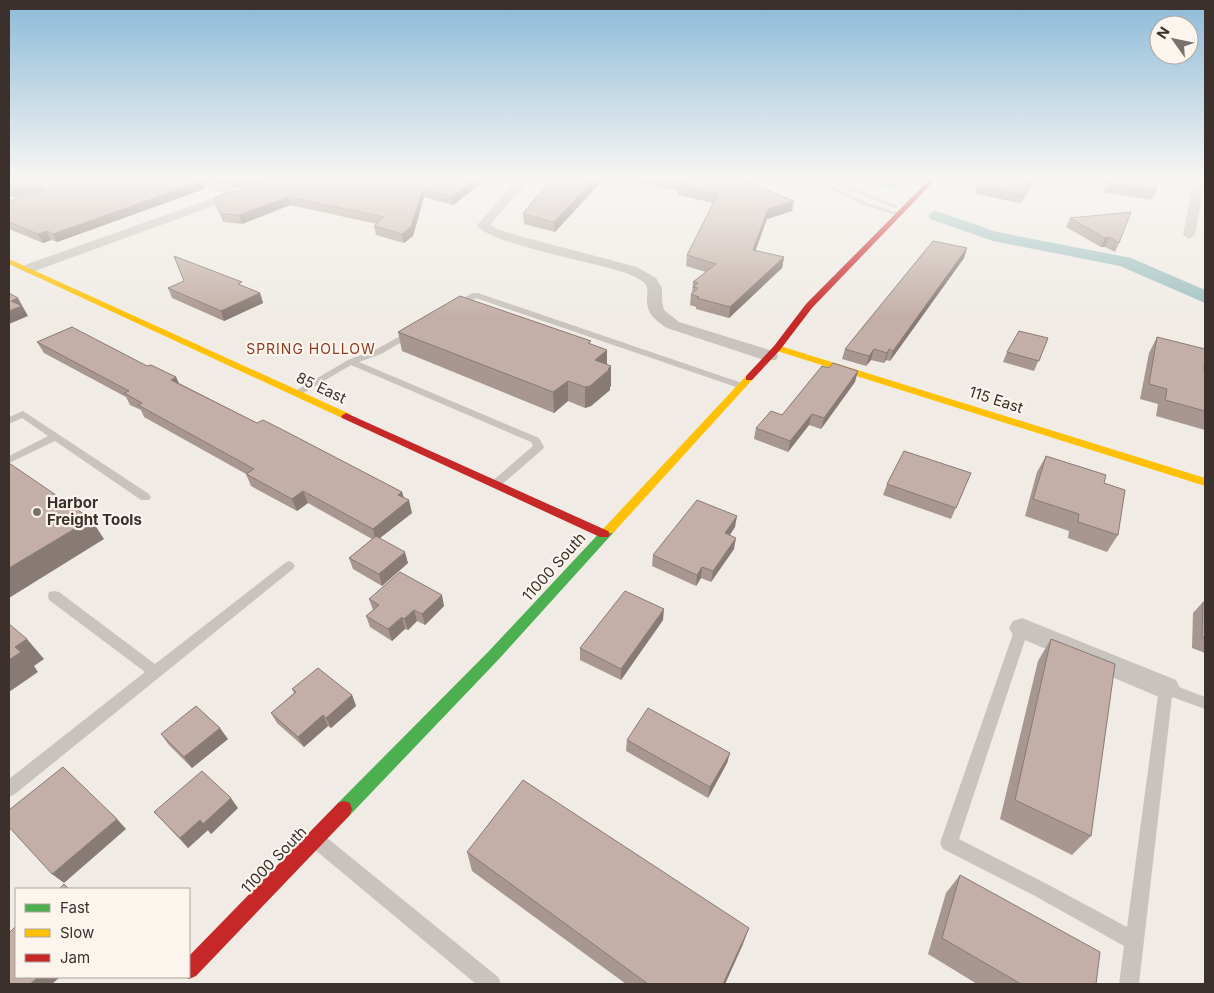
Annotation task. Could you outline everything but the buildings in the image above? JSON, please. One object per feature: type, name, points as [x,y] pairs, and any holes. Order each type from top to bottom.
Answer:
[{"type":"street","points":[[26,269],[148,225]]},
{"type":"street","points":[[484,225],[492,232],[518,240],[632,270],[650,281],[655,288],[653,302],[655,310],[662,318],[673,325],[774,352]]},
{"type":"street","name":"11000 South","points":[[190,968],[494,655],[774,352],[809,306],[887,225]]},
{"type":"street","points":[[1190,235],[1192,225]]},
{"type":"street","name":"85 East","points":[[9,261],[604,534]]},
{"type":"street","name":"115 East","points":[[774,352],[1205,482]]},
{"type":"street","points":[[1022,628],[1166,688]]},
{"type":"lane","points":[[451,309],[475,295],[742,386]]},
{"type":"lane","points":[[297,393],[351,362],[378,352],[419,328]]},
{"type":"lane","points":[[351,362],[535,440],[540,447],[495,484]]},
{"type":"lane","points":[[9,421],[23,414],[145,497]]},
{"type":"lane","points":[[9,460],[56,436]]},
{"type":"lane","points":[[9,789],[290,566]]},
{"type":"lane","points":[[54,596],[156,672]]},
{"type":"lane","points":[[1022,628],[949,843],[1041,890],[1135,942]]},
{"type":"lane","points":[[1129,984],[1166,688],[1205,703]]},
{"type":"lane","points":[[315,839],[490,984]]},
{"type":"waterway","points":[[963,225],[993,236],[1125,262],[1205,297]]},
{"type":"traffic: fast","points":[[344,809],[494,655],[609,530]]},
{"type":"traffic: slow","points":[[9,261],[346,416]]},
{"type":"traffic: slow","points":[[777,348],[1205,482]]},
{"type":"traffic: slow","points":[[609,530],[749,378]]},
{"type":"traffic: jam","points":[[749,378],[777,348],[809,306],[888,225]]},
{"type":"traffic: jam","points":[[346,416],[604,534]]},
{"type":"traffic: jam","points":[[190,968],[344,809]]},
{"type":"place","name":"Harbor Freight Tools","points":[[37,512]]},
{"type":"district","name":"SPRING HOLLOW","points":[[311,349]]}]
